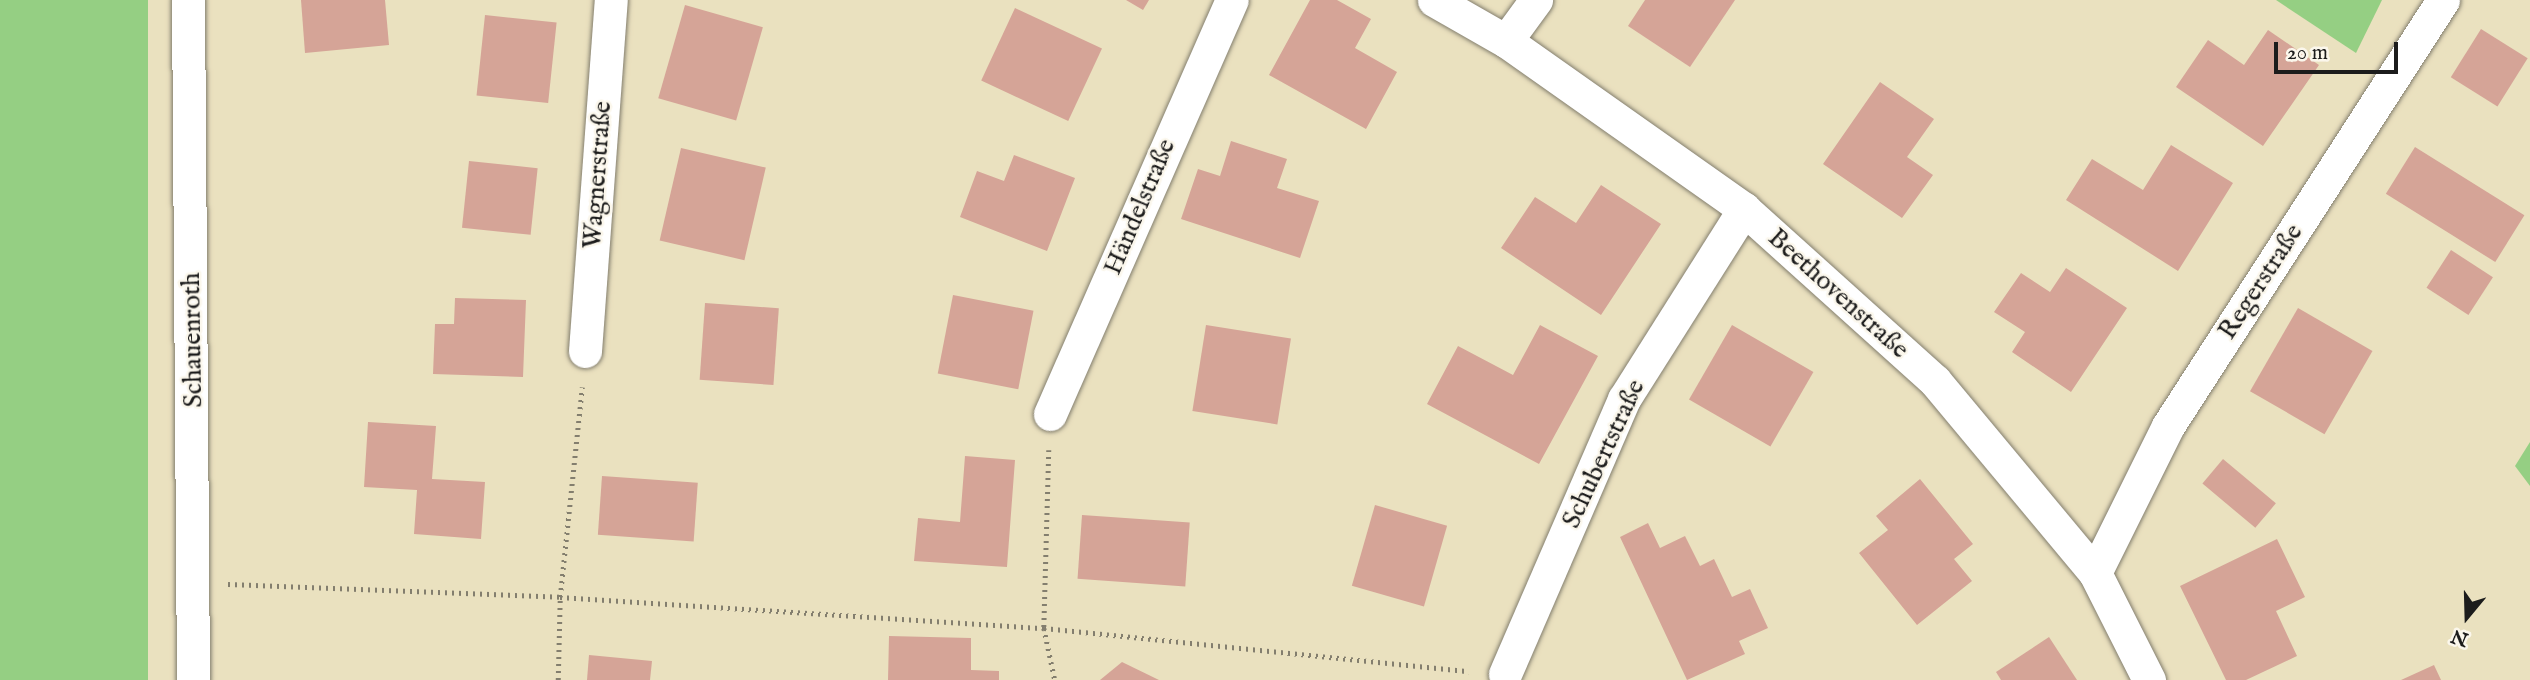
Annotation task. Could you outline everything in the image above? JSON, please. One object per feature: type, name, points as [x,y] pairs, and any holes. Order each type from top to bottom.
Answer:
[{"type":"street","name":"Schauenroth","points":[[188,0],[195,583],[193,680]]},
{"type":"street","name":"Wagnerstraße","points":[[585,351],[611,0]]},
{"type":"street","name":"Händelstraße","points":[[1050,414],[1232,0]]},
{"type":"street","name":"Beethovenstraße","points":[[1434,0],[1506,41],[1744,209],[1935,381],[2095,572],[2149,680]]},
{"type":"street","points":[[1506,41],[1536,0]]},
{"type":"street","name":"Regerstraße","points":[[2095,572],[2168,426],[2443,0]]},
{"type":"street","name":"Schubertstraße","points":[[1506,674],[1624,399],[1744,209]]},
{"type":"path","points":[[558,680],[559,597],[585,351]]},
{"type":"path","points":[[1050,414],[1044,628],[1055,680]]},
{"type":"path","points":[[195,583],[559,597],[1044,628],[1506,674]]},
{"type":"green space","points":[[0,0],[148,0],[148,680],[0,680]]},
{"type":"green space","points":[[2276,0],[2382,0],[2356,53]]},
{"type":"green space","points":[[2530,442],[2530,486],[2515,466]]},
{"type":"building","points":[[301,0],[385,0],[389,45],[305,53]]},
{"type":"building","points":[[1126,0],[1149,0],[1143,10]]},
{"type":"building","points":[[1310,0],[1337,0],[1371,19],[1355,48],[1397,72],[1366,129],[1269,75]]},
{"type":"building","points":[[1645,0],[1735,0],[1690,67],[1628,26]]},
{"type":"building","points":[[685,5],[763,27],[736,121],[658,98]]},
{"type":"building","points":[[1015,8],[1102,49],[1068,121],[981,81]]},
{"type":"building","points":[[485,15],[557,23],[548,103],[477,96]]},
{"type":"building","points":[[2481,29],[2528,58],[2497,106],[2451,77]]},
{"type":"building","points":[[2268,30],[2319,65],[2263,146],[2176,87],[2208,40],[2244,65]]},
{"type":"building","points":[[1880,82],[1934,119],[1907,157],[1933,175],[1902,218],[1823,164]]},
{"type":"building","points":[[1231,141],[1287,159],[1277,188],[1319,201],[1300,258],[1181,219],[1198,169],[1220,176]]},
{"type":"building","points":[[2171,145],[2233,183],[2178,271],[2066,200],[2092,159],[2143,190]]},
{"type":"building","points":[[2415,147],[2524,215],[2495,262],[2386,194]]},
{"type":"building","points":[[681,148],[766,168],[744,260],[660,241]]},
{"type":"building","points":[[1014,155],[1075,178],[1047,251],[960,217],[977,171],[1004,181]]},
{"type":"building","points":[[469,161],[538,168],[531,235],[462,228]]},
{"type":"building","points":[[1601,185],[1661,224],[1601,315],[1501,248],[1535,197],[1576,223]]},
{"type":"building","points":[[2451,250],[2493,277],[2468,315],[2426,288]]},
{"type":"building","points":[[2066,268],[2127,308],[2071,392],[2012,352],[2025,332],[1994,312],[2021,273],[2050,292]]},
{"type":"building","points":[[953,295],[1033,311],[1018,389],[938,374]]},
{"type":"building","points":[[455,298],[526,300],[523,377],[433,374],[435,324],[454,324]]},
{"type":"building","points":[[705,303],[779,308],[773,385],[700,380]]},
{"type":"building","points":[[2298,308],[2372,351],[2324,434],[2250,391]]},
{"type":"building","points":[[1206,325],[1291,338],[1277,424],[1192,411]]},
{"type":"building","points":[[1540,325],[1598,356],[1539,464],[1427,404],[1458,346],[1513,375]]},
{"type":"building","points":[[1732,325],[1813,372],[1770,446],[1689,399]]},
{"type":"building","points":[[368,422],[436,426],[432,479],[485,482],[481,539],[414,534],[417,490],[364,487]]},
{"type":"building","points":[[965,456],[1015,460],[1007,567],[914,561],[918,518],[960,522]]},
{"type":"building","points":[[2223,459],[2276,503],[2255,528],[2202,484]]},
{"type":"building","points":[[602,476],[698,483],[694,542],[598,535]]},
{"type":"building","points":[[1920,479],[1973,544],[1954,559],[1972,581],[1917,625],[1859,553],[1888,530],[1876,516]]},
{"type":"building","points":[[1375,505],[1447,526],[1424,606],[1352,586]]},
{"type":"building","points":[[1082,515],[1190,523],[1185,586],[1078,579]]},
{"type":"building","points":[[1648,523],[1660,548],[1685,536],[1700,566],[1714,559],[1732,597],[1750,589],[1768,628],[1739,641],[1745,654],[1687,680],[1620,537]]},
{"type":"building","points":[[2277,539],[2305,597],[2276,611],[2297,656],[2246,680],[2226,680],[2180,586]]},
{"type":"building","points":[[889,636],[971,638],[971,670],[999,671],[999,680],[888,680]]},
{"type":"building","points":[[2049,637],[2077,680],[2001,680],[1996,672]]},
{"type":"building","points":[[589,655],[652,661],[650,680],[587,680]]},
{"type":"building","points":[[1122,662],[1159,680],[1100,680]]},
{"type":"building","points":[[2434,665],[2441,680],[2401,680]]}]
